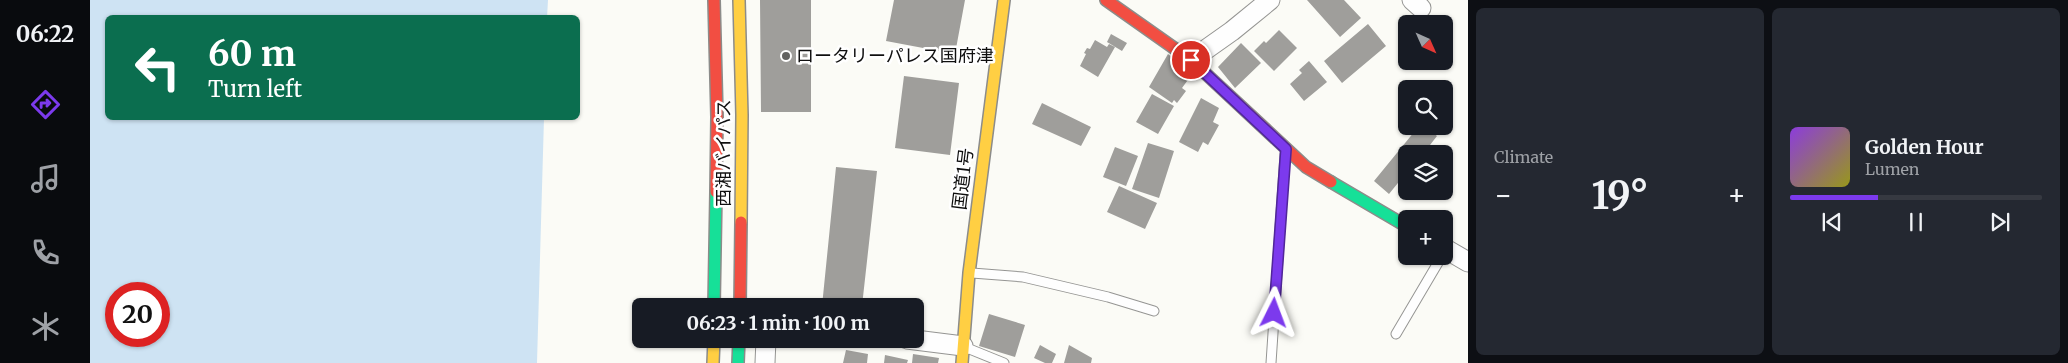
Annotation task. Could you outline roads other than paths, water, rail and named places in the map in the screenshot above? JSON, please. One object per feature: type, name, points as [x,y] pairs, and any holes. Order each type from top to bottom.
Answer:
[{"type":"main road","name":"国道1号","points":[[962,354],[969,272],[1004,0]]},
{"type":"main road","points":[[1106,0],[1191,60],[1306,167],[1398,221]]},
{"type":"main road","name":"西湘バイパス","points":[[739,4],[742,115],[740,298]]},
{"type":"main road","name":"西湘バイパス","points":[[714,5],[717,117],[714,298]]},
{"type":"main road","points":[[713,363],[714,348]]},
{"type":"main road","points":[[738,363],[739,348]]},
{"type":"street","points":[[1191,60],[1232,31],[1270,0]]},
{"type":"street","points":[[924,344],[962,354]]},
{"type":"street","points":[[765,363],[766,348]]},
{"type":"lane","points":[[1271,363],[1286,149]]},
{"type":"lane","points":[[1396,334],[1445,265]]},
{"type":"lane","points":[[969,272],[1023,277],[1154,311]]},
{"type":"lane","points":[[962,354],[1004,363]]},
{"type":"water","points":[[90,0],[548,0],[547,15],[105,15],[105,120],[544,120],[537,363],[90,363]]},
{"type":"place","name":"ロータリーパレス国府津","points":[[786,56]]}]
